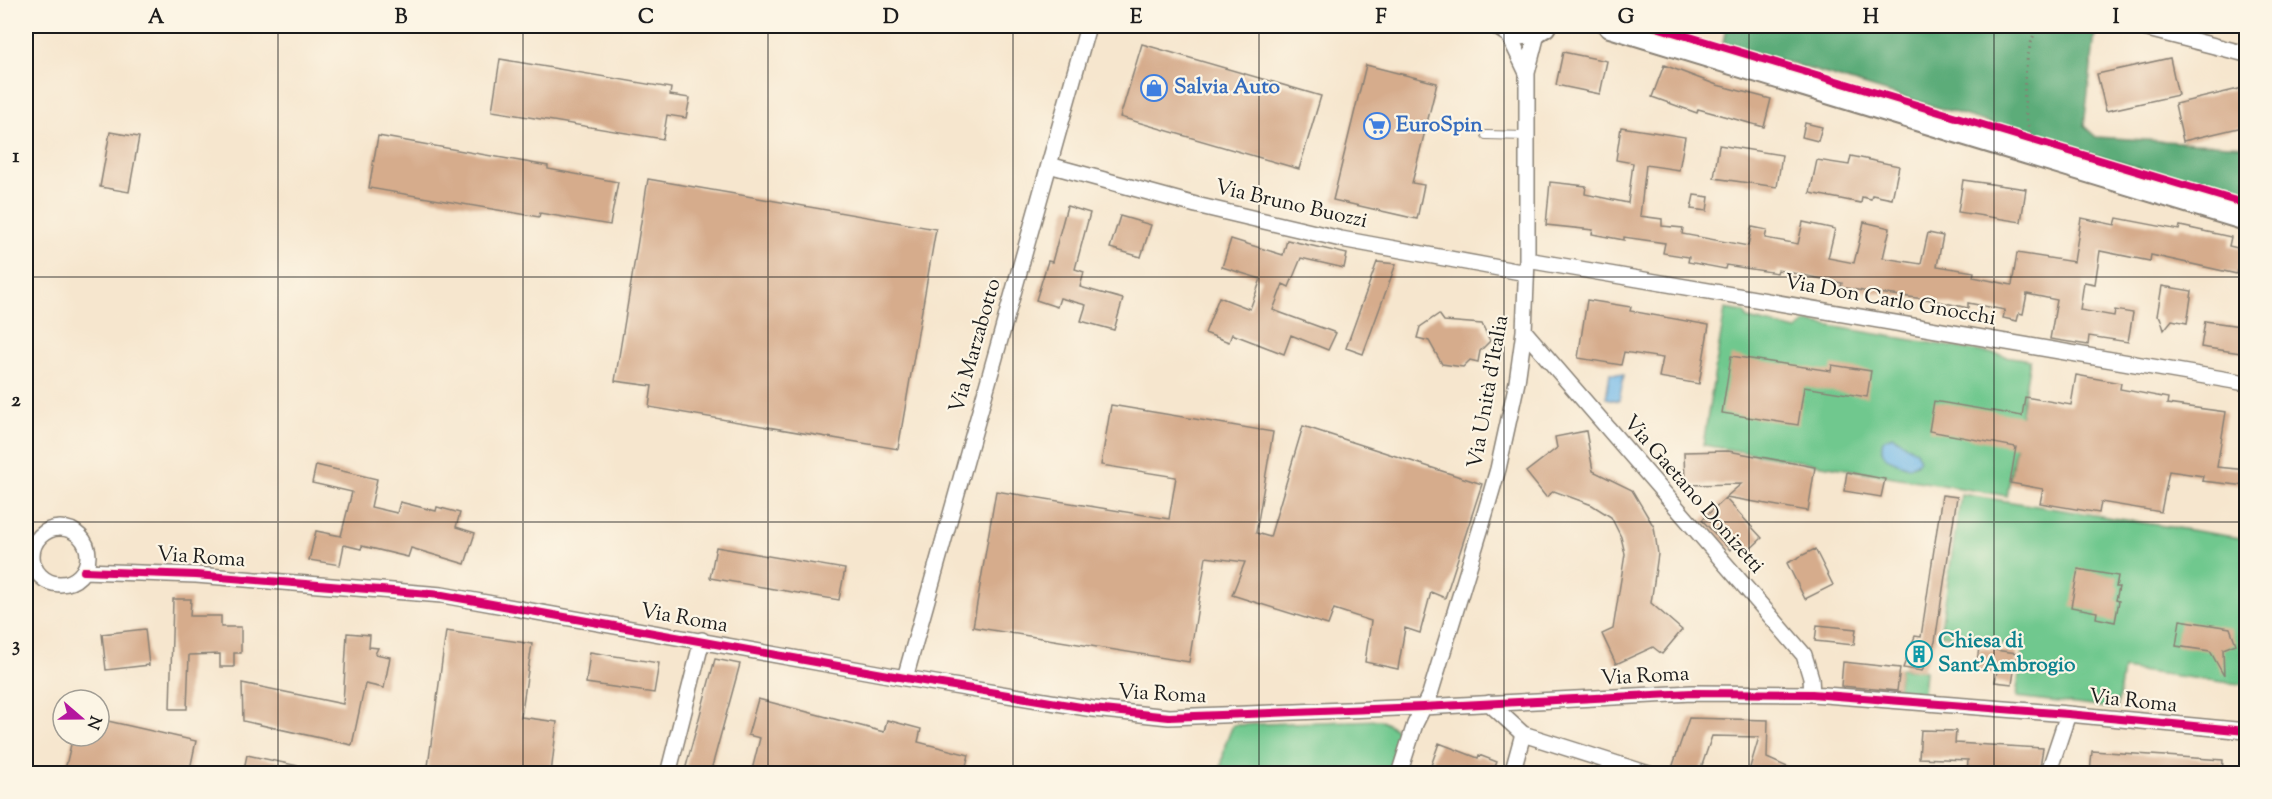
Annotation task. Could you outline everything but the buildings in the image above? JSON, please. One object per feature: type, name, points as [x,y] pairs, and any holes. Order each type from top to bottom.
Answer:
[{"type":"street","name":"Via Marzabotto","points":[[904,678],[1088,26]]},
{"type":"street","points":[[1610,26],[2247,219]]},
{"type":"street","points":[[2136,26],[2247,54]]},
{"type":"street","points":[[1504,27],[1515,33],[1526,34],[1541,28]]},
{"type":"street","name":"Via Unità d'Italia","points":[[1504,27],[1527,73]]},
{"type":"street","name":"Via Unità d'Italia","points":[[1399,774],[1415,724],[1430,694],[1494,486],[1517,382],[1524,331],[1527,266],[1527,73],[1541,28]]},
{"type":"street","name":"Via Bruno Buozzi","points":[[1049,165],[1197,205],[1341,238],[1527,266]]},
{"type":"street","name":"Via Don Carlo Gnocchi","points":[[1527,266],[2247,383]]},
{"type":"street","name":"Via Gaetano Donizetti","points":[[1524,331],[1804,655],[1812,694]]},
{"type":"street","name":"Via Roma","points":[[124,572],[101,562],[88,553],[85,542],[79,534],[62,527],[44,532],[37,539],[28,561],[43,578],[54,584],[72,581],[84,571],[124,572],[442,595],[904,678],[1094,709],[1169,717],[1692,693],[1812,694],[2247,731]]},
{"type":"street","points":[[84,571],[88,553]]},
{"type":"street","name":"Via Roma","points":[[26,578],[43,578]]},
{"type":"street","points":[[668,774],[702,640]]},
{"type":"street","points":[[1489,703],[1523,734],[1649,774]]},
{"type":"street","points":[[2048,774],[2068,714]]},
{"type":"street","points":[[1512,774],[1523,734]]},
{"type":"lane","points":[[1486,135],[1527,136]]},
{"type":"path","points":[[2030,138],[2024,97],[2030,49],[2038,26]]},
{"type":"green space","points":[[1726,26],[2096,26],[2084,126],[2096,137],[2246,146],[2246,200],[1723,43]]},
{"type":"green space","points":[[1725,309],[1744,312],[1748,319],[1797,330],[1807,322],[2030,360],[2007,496],[1703,445]]},
{"type":"green space","points":[[1961,494],[2246,539],[2246,685],[2123,669],[2117,709],[2016,697],[2023,647],[1940,634]]},
{"type":"green space","points":[[1900,668],[1925,671],[1923,694],[1897,691]]},
{"type":"green space","points":[[1380,720],[1395,728],[1402,739],[1392,773],[1220,774],[1225,745],[1233,725]]},
{"type":"water","points":[[1610,373],[1624,375],[1619,401],[1606,398]]},
{"type":"water","points":[[1892,436],[1916,451],[1920,460],[1916,464],[1909,467],[1885,455],[1882,451],[1883,440]]},
{"type":"cycle path","points":[[1653,26],[2246,204]]},
{"type":"cycle path","points":[[84,571],[196,575],[442,595],[905,678],[1093,709],[1169,717],[1692,693],[1812,694],[2068,714],[2246,731]]},
{"type":"place","name":"Salvia Auto","points":[[1154,88]]},
{"type":"place","name":"EuroSpin","points":[[1377,126]]},
{"type":"place","name":"Chiesa di Sant'Ambrogio","points":[[1919,654]]}]
